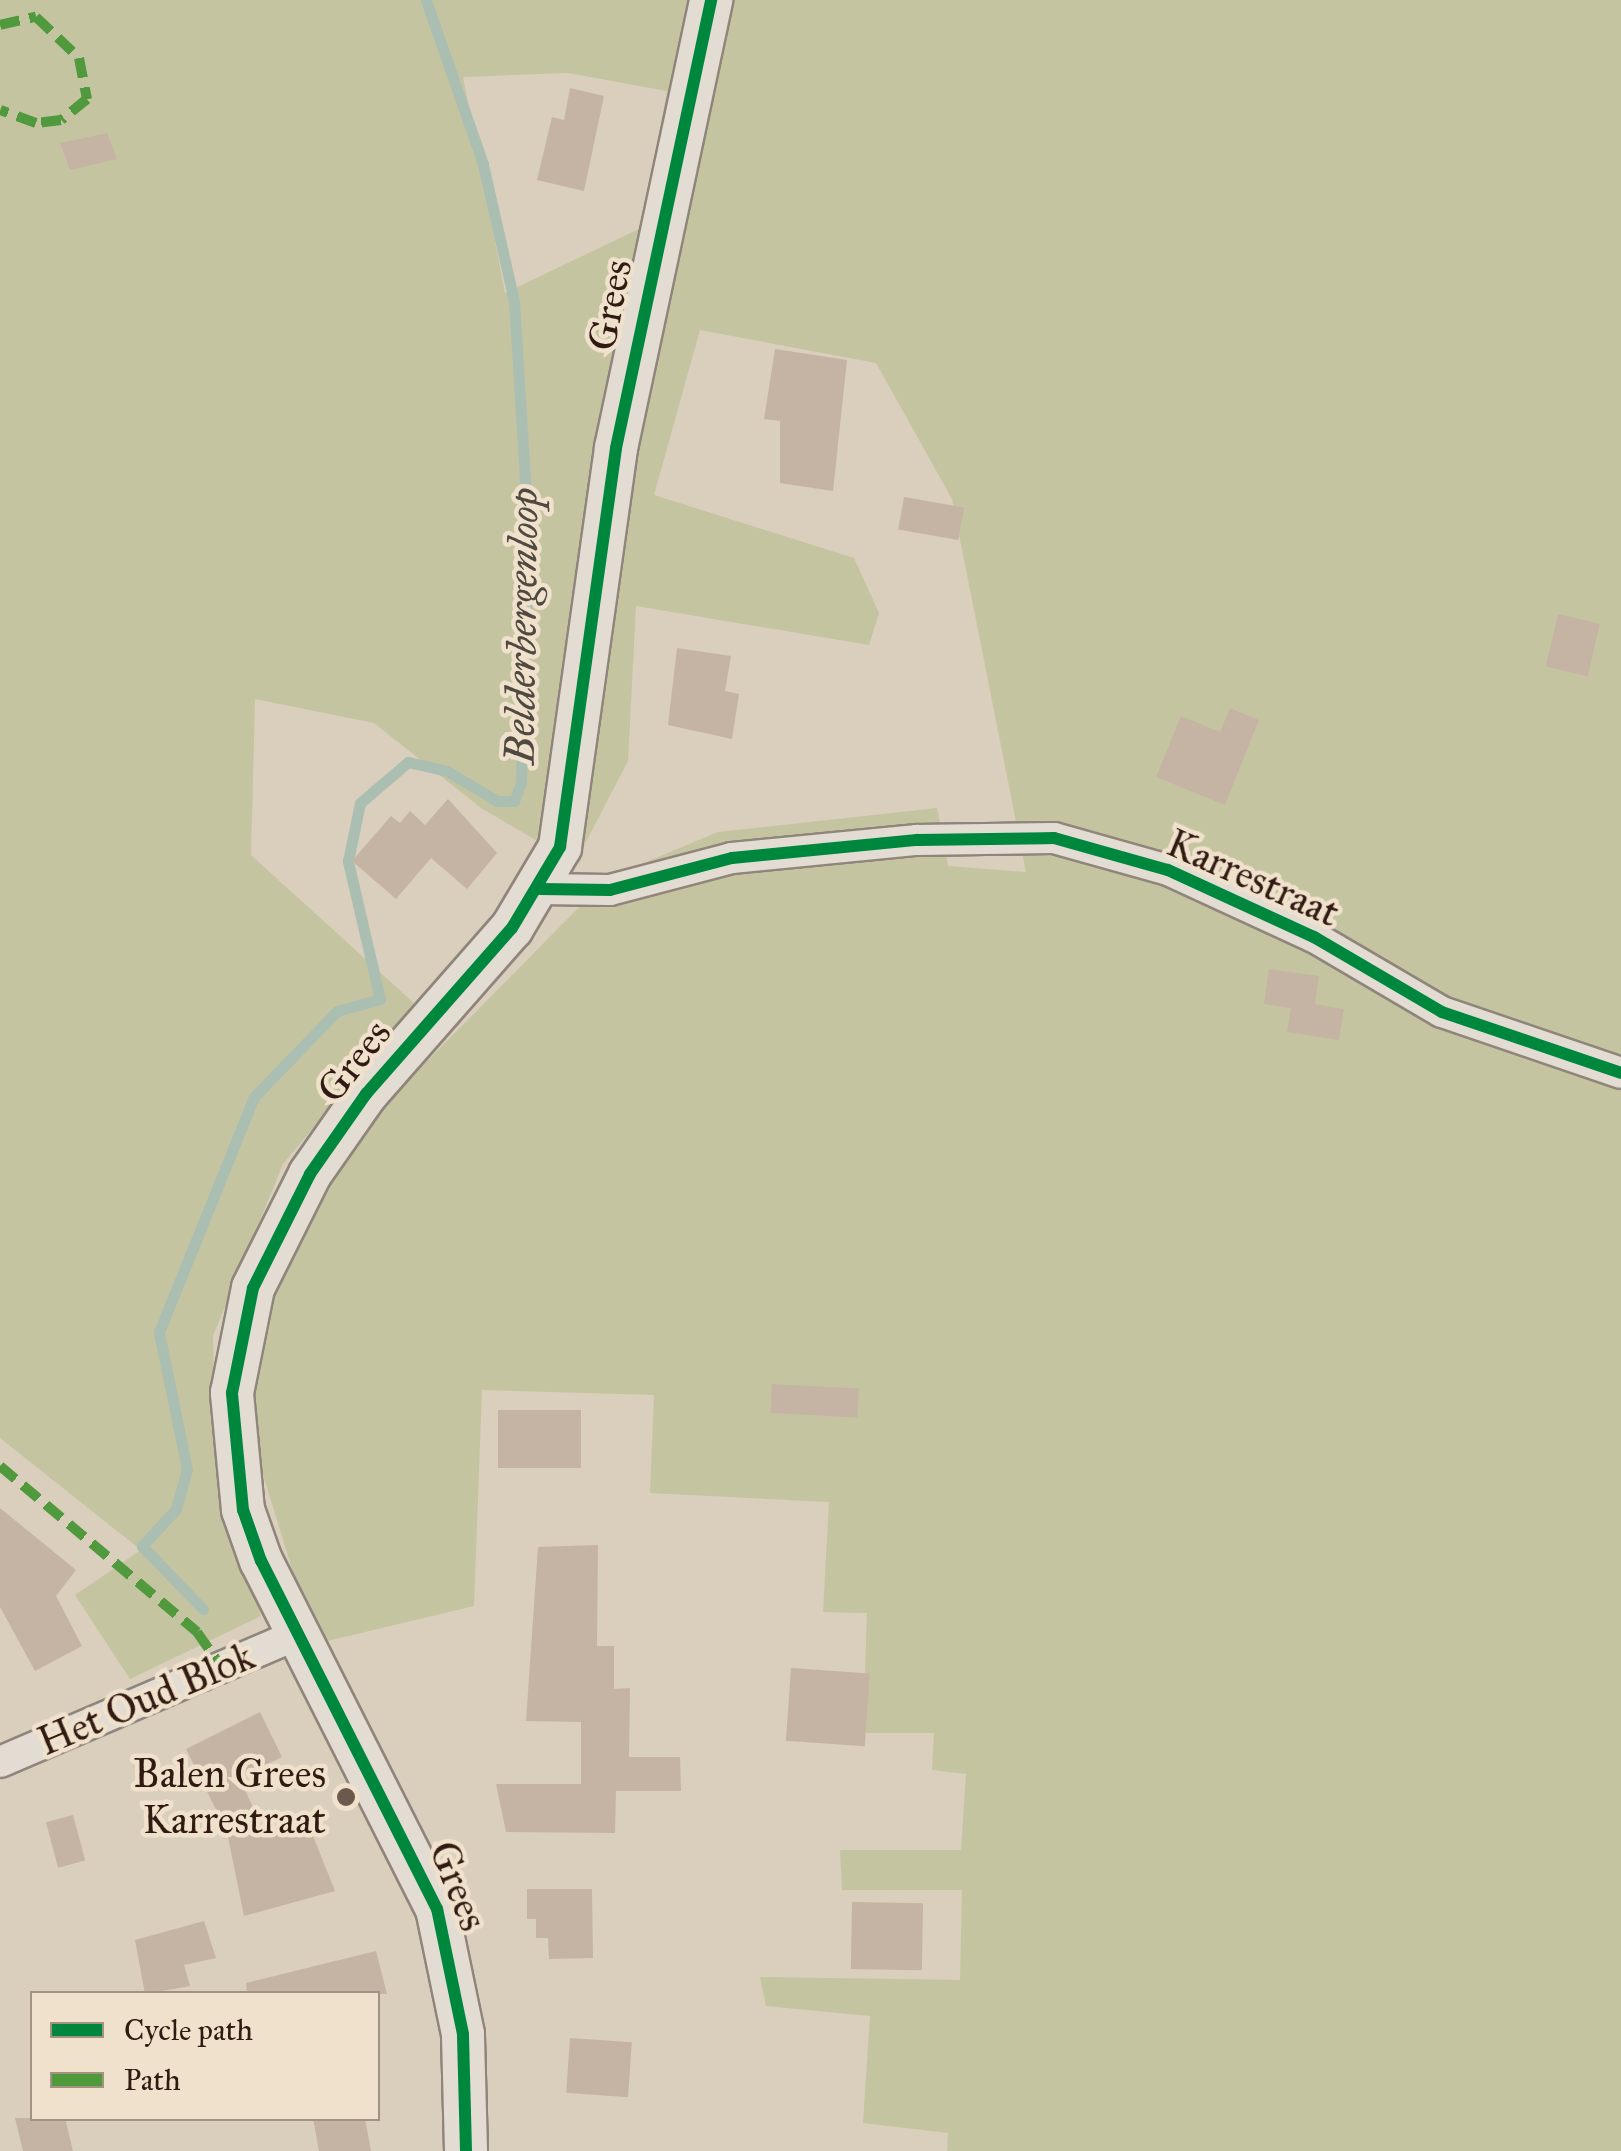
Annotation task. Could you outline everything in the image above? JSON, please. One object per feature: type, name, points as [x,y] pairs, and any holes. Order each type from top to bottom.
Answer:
[{"type":"street","name":"Grees","points":[[466,2151],[463,2034],[437,1909],[292,1638],[243,1510],[232,1393],[253,1288],[310,1174],[366,1094],[540,888],[565,824],[620,429],[711,0]]},
{"type":"street","name":"Karrestraat","points":[[540,888],[610,890],[732,858],[916,840],[1054,838],[1168,870],[1314,938],[1442,1012],[1621,1073]]},
{"type":"street","name":"Het Oud Blok","points":[[0,1762],[292,1638]]},
{"type":"green space","points":[[0,0],[1621,0],[1621,2151],[947,2151],[948,2133],[863,2123],[870,2016],[766,2006],[760,1977],[960,1980],[962,1890],[842,1890],[840,1850],[961,1850],[966,1774],[932,1770],[934,1733],[863,1733],[867,1613],[823,1612],[829,1502],[650,1493],[654,1395],[482,1390],[474,1606],[315,1644],[257,1455],[253,1366],[281,1266],[354,1135],[608,878],[718,832],[937,808],[948,866],[1026,872],[952,499],[876,363],[700,330],[654,495],[854,558],[879,613],[869,645],[636,606],[628,761],[575,863],[481,808],[374,723],[255,699],[251,855],[416,1005],[283,1164],[213,1336],[216,1468],[261,1616],[130,1679],[75,1595],[141,1550],[0,1438]],"holes":[[[568,73],[667,91],[641,228],[505,293],[463,77]]]},
{"type":"building","points":[[570,88],[604,96],[584,191],[537,180],[552,117],[564,120]]},
{"type":"building","points":[[107,133],[117,159],[70,170],[60,143]]},
{"type":"building","points":[[775,349],[847,360],[833,491],[780,483],[780,421],[764,419]]},
{"type":"building","points":[[904,497],[964,508],[958,540],[898,529]]},
{"type":"building","points":[[1558,614],[1600,624],[1588,676],[1546,667]]},
{"type":"building","points":[[677,648],[731,656],[725,691],[739,694],[732,739],[668,725]]},
{"type":"building","points":[[1230,708],[1259,720],[1225,805],[1156,777],[1181,716],[1220,732]]},
{"type":"building","points":[[448,799],[497,853],[467,889],[431,858],[396,899],[352,861],[391,816],[400,823],[410,811],[425,825]]},
{"type":"building","points":[[1269,969],[1319,976],[1315,1004],[1344,1009],[1339,1040],[1287,1032],[1291,1008],[1264,1004]]},
{"type":"building","points":[[772,1384],[859,1389],[857,1418],[770,1413]]},
{"type":"building","points":[[498,1410],[581,1410],[581,1468],[498,1468]]},
{"type":"building","points":[[0,1508],[76,1570],[56,1596],[82,1646],[35,1671],[0,1607]]},
{"type":"building","points":[[598,1545],[597,1646],[614,1646],[614,1689],[630,1688],[629,1757],[680,1757],[681,1791],[616,1791],[615,1833],[506,1832],[496,1784],[581,1784],[581,1722],[526,1721],[538,1547]]},
{"type":"building","points":[[791,1668],[870,1674],[865,1746],[786,1741]]},
{"type":"building","points":[[260,1712],[282,1757],[239,1778],[265,1832],[307,1821],[335,1891],[244,1916],[227,1832],[186,1749]]},
{"type":"building","points":[[73,1815],[85,1860],[58,1868],[46,1822]]},
{"type":"building","points":[[527,1889],[592,1889],[593,1958],[549,1959],[548,1938],[536,1938],[536,1919],[527,1919]]},
{"type":"building","points":[[852,1902],[923,1903],[922,1970],[851,1969]]},
{"type":"building","points":[[204,1921],[216,1958],[184,1965],[190,1986],[144,1991],[135,1940]]},
{"type":"building","points":[[376,1951],[387,1994],[247,1991],[246,1983]]},
{"type":"building","points":[[570,2038],[632,2042],[628,2097],[566,2093]]},
{"type":"building","points":[[15,2118],[66,2121],[73,2151],[23,2151]]},
{"type":"building","points":[[314,2121],[366,2121],[371,2151],[319,2151]]},
{"type":"waterway","name":"Belderbergenloop","points":[[203,1609],[142,1546],[176,1509],[187,1469],[159,1332],[254,1097],[337,1011],[380,999],[348,861],[360,803],[408,762],[447,771],[497,801],[514,801],[521,783],[528,529],[514,301],[483,164],[426,0]]},
{"type":"marked path","points":[[0,25],[36,17],[79,58],[87,99],[61,120],[36,123],[0,110]]},
{"type":"marked path","points":[[0,1466],[197,1632],[220,1665]]},
{"type":"cycle path","points":[[466,2151],[463,2034],[437,1909],[261,1561],[243,1510],[232,1393],[253,1288],[310,1174],[366,1094],[512,928],[560,847],[616,448],[711,0]]},
{"type":"cycle path","points":[[540,889],[610,890],[732,858],[917,840],[1054,838],[1168,870],[1314,937],[1442,1012],[1621,1073]]},
{"type":"place","name":"Balen Grees Karrestraat","points":[[346,1797]]}]
